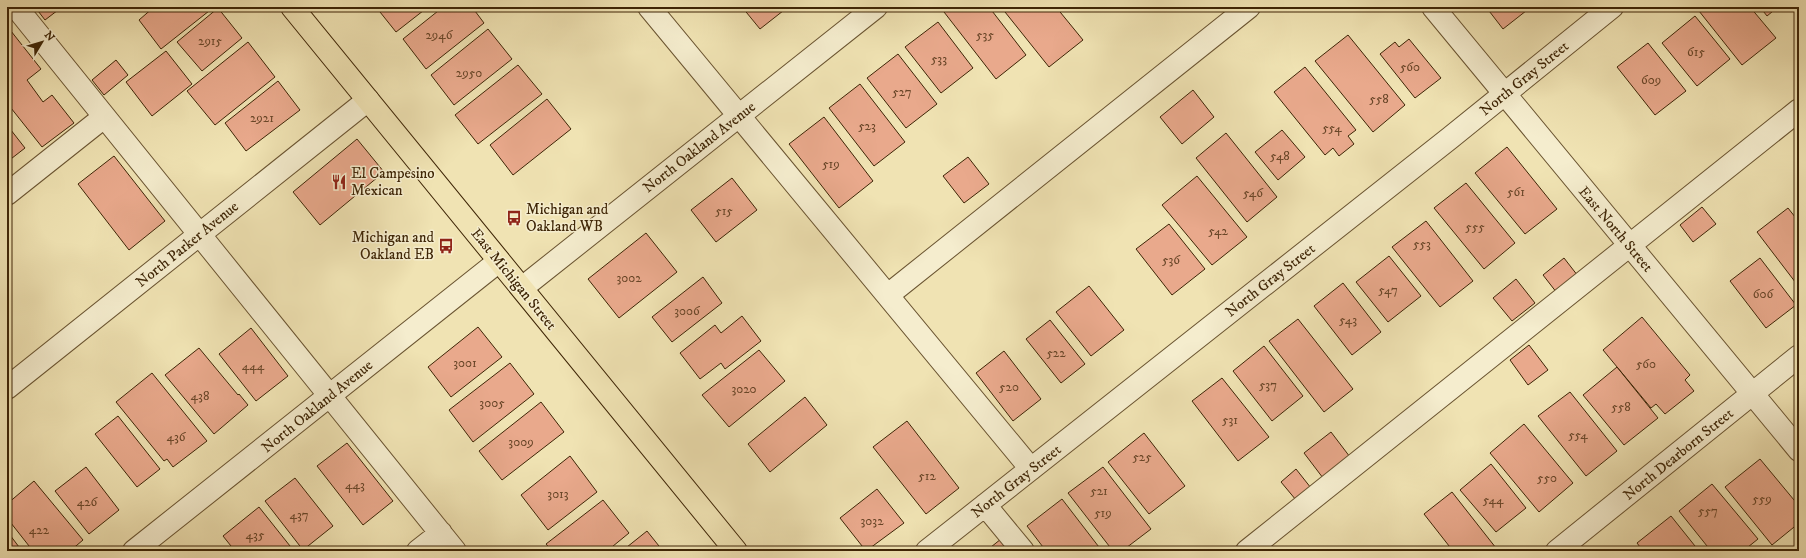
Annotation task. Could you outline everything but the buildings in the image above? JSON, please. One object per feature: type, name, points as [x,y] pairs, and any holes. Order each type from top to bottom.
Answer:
[{"type":"main road","name":"East Michigan Street","points":[[292,7],[736,551]]},
{"type":"street","points":[[16,7],[455,551]]},
{"type":"street","points":[[649,7],[1031,469]]},
{"type":"street","name":"North Oakland Avenue","points":[[522,288],[876,7]]},
{"type":"street","points":[[888,296],[1249,7]]},
{"type":"street","name":"East North Street","points":[[1433,7],[1799,450]]},
{"type":"street","name":"North Gray Street","points":[[927,551],[1444,143],[1612,7]]},
{"type":"street","name":"North Parker Avenue","points":[[7,388],[368,100]]},
{"type":"street","points":[[1247,551],[1799,110]]},
{"type":"street","points":[[7,194],[104,117]]},
{"type":"street","name":"North Oakland Avenue","points":[[134,551],[499,261]]},
{"type":"street","name":"North Dearborn Street","points":[[1556,551],[1799,356]]},
{"type":"street","points":[[985,505],[1023,551]]},
{"type":"street","points":[[418,551],[441,533]]},
{"type":"place","name":"El Campesino Mexican","points":[[339,182]]},
{"type":"place","name":"Michigan and Oakland WB","points":[[514,218]]},
{"type":"place","name":"Michigan and Oakland EB","points":[[446,246]]}]
